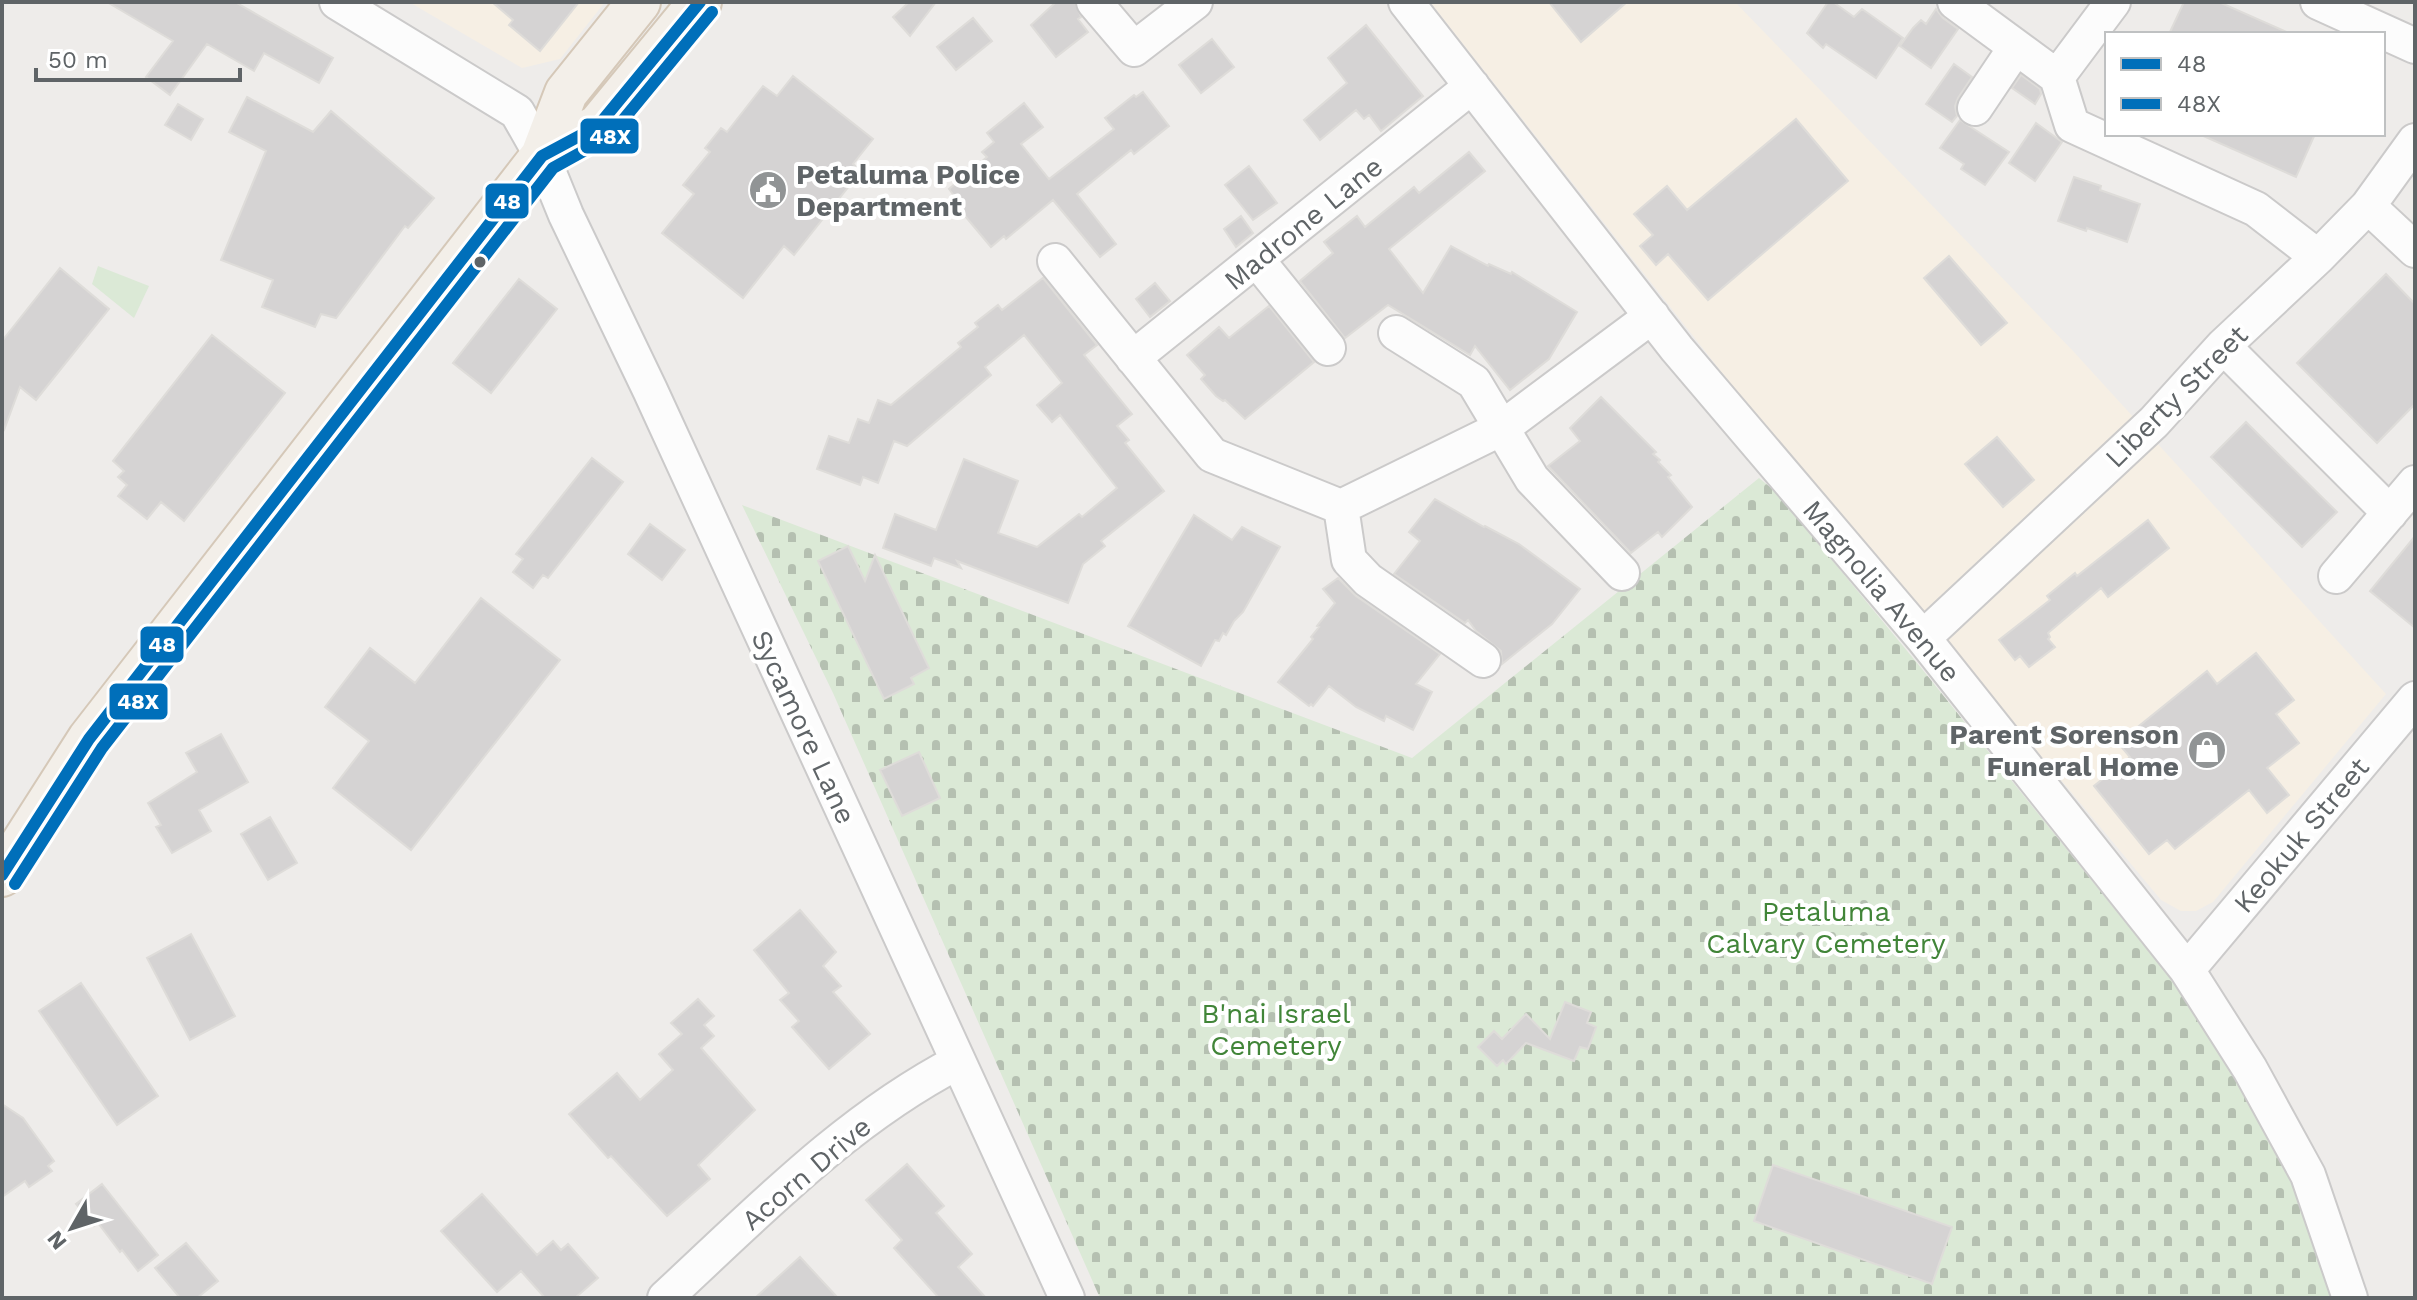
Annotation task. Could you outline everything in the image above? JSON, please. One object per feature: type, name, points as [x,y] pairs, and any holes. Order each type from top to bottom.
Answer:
[{"type":"main road","points":[[2,875],[89,739],[542,156],[566,93],[639,2]]},
{"type":"main road","points":[[542,156],[598,126],[700,2]]},
{"type":"street","name":"Sycamore Lane","points":[[337,2],[517,112],[542,156],[566,215],[650,390],[1067,1298]]},
{"type":"street","points":[[1094,2],[1134,49],[1195,2]]},
{"type":"street","name":"Magnolia Avenue","points":[[1406,2],[1652,316],[1923,638],[2187,970],[2250,1069],[2308,1175],[2350,1298]]},
{"type":"street","points":[[1955,2],[2057,77],[2072,125],[2256,209],[2318,257]]},
{"type":"street","points":[[2057,77],[2113,2]]},
{"type":"street","points":[[2318,2],[2384,32]]},
{"type":"street","points":[[2385,32],[2415,46]]},
{"type":"street","points":[[1975,108],[2016,47]]},
{"type":"street","name":"Madrone Lane","points":[[1133,358],[1472,86]]},
{"type":"street","name":"Liberty Street","points":[[1923,638],[2154,422],[2223,346],[2318,257],[2368,206],[2415,141]]},
{"type":"street","points":[[2368,206],[2415,250]]},
{"type":"street","points":[[1257,260],[1328,348]]},
{"type":"street","points":[[1055,261],[1212,455],[1341,507],[1502,428],[1652,316]]},
{"type":"street","points":[[1396,333],[1474,382],[1532,479],[1622,573]]},
{"type":"street","points":[[2223,346],[2390,513]]},
{"type":"street","points":[[2336,576],[2415,483]]},
{"type":"street","points":[[1341,507],[1349,560],[1368,580],[1483,660]]},
{"type":"street","name":"Keokuk Street","points":[[2187,970],[2415,699]]},
{"type":"street","name":"Acorn Drive","points":[[665,1298],[836,1141],[921,1081],[958,1062]]},
{"type":"shaded area","points":[[409,2],[605,2],[560,59],[522,68]]},
{"type":"shaded area","points":[[1430,2],[1735,2],[2073,351],[2386,694],[2213,902],[2196,911],[2181,911],[2161,900],[1727,379]]},
{"type":"green space","points":[[98,266],[149,286],[134,318],[92,284]]},
{"type":"green space","points":[[1759,478],[1775,491],[1922,669],[2220,1043],[2306,1199],[2340,1298],[1100,1298],[833,693],[742,505],[1412,758]]},
{"type":"building","points":[[107,2],[235,2],[333,58],[319,83],[264,53],[254,71],[207,44],[170,95],[146,77],[173,41]]},
{"type":"building","points":[[492,2],[579,2],[540,51],[509,25],[513,20]]},
{"type":"building","points":[[909,2],[936,2],[910,36],[893,17]]},
{"type":"building","points":[[1056,2],[1075,2],[1081,17],[1078,19],[1088,32],[1056,57],[1031,25]]},
{"type":"building","points":[[1549,2],[1627,2],[1581,42]]},
{"type":"building","points":[[1828,2],[1833,2],[1854,17],[1862,9],[1903,38],[1876,78],[1826,44],[1823,48],[1807,33]]},
{"type":"building","points":[[2184,2],[2219,2],[2286,32],[2170,32]]},
{"type":"building","points":[[1936,9],[1958,29],[1931,68],[1900,46],[1921,20],[1926,24]]},
{"type":"building","points":[[973,18],[992,41],[956,70],[937,47]]},
{"type":"building","points":[[1366,25],[1423,96],[1381,131],[1369,115],[1364,119],[1356,110],[1320,140],[1304,120],[1347,83],[1328,58]]},
{"type":"building","points":[[1212,39],[1234,67],[1201,93],[1179,65]]},
{"type":"building","points":[[1954,64],[1972,77],[1958,98],[1955,106],[1957,116],[1952,122],[1926,104]]},
{"type":"building","points":[[2021,75],[2040,89],[2041,94],[2035,104],[2012,88]]},
{"type":"building","name":"Petaluma Police Department","points":[[793,76],[873,139],[853,164],[861,171],[794,255],[784,246],[743,298],[662,233],[694,194],[683,185],[710,152],[705,148],[721,128],[727,132],[763,86],[777,96]]},
{"type":"building","points":[[1143,92],[1169,126],[1134,154],[1131,150],[1077,194],[1116,244],[1100,257],[1053,200],[1006,239],[1004,236],[991,247],[955,204],[958,201],[949,189],[987,157],[982,152],[994,142],[987,133],[1024,103],[1043,127],[1021,144],[1049,179],[1114,129],[1105,118],[1134,95],[1136,97]]},
{"type":"building","points":[[247,97],[313,132],[331,111],[434,198],[408,228],[405,226],[336,318],[321,314],[315,327],[262,307],[273,280],[221,260],[266,151],[229,132]]},
{"type":"building","points":[[178,104],[203,119],[191,140],[165,125]]},
{"type":"building","points":[[1796,119],[1848,181],[1708,300],[1668,254],[1656,265],[1640,246],[1653,235],[1634,214],[1667,186],[1687,210]]},
{"type":"building","points":[[1960,120],[2009,152],[1985,185],[1961,169],[1964,164],[1940,148]]},
{"type":"building","points":[[2036,123],[2062,142],[2035,181],[2009,163]]},
{"type":"building","points":[[2204,136],[2314,136],[2296,177]]},
{"type":"building","points":[[1469,152],[1485,171],[1389,249],[1423,293],[1451,246],[1488,266],[1512,272],[1577,312],[1549,359],[1510,390],[1475,346],[1470,355],[1388,305],[1345,338],[1300,281],[1333,253],[1324,242],[1357,216],[1365,227],[1414,187],[1419,193]]},
{"type":"building","points":[[1249,166],[1277,203],[1253,220],[1225,185]]},
{"type":"building","points":[[2074,177],[2140,204],[2127,242],[2058,221]]},
{"type":"building","points":[[1241,216],[1253,233],[1236,247],[1224,229]]},
{"type":"building","points":[[1949,256],[2007,323],[1981,345],[1924,278]]},
{"type":"building","points":[[60,268],[109,309],[36,400],[20,387],[4,430],[2,341]]},
{"type":"building","points":[[2386,274],[2415,304],[2415,404],[2377,443],[2297,363]]},
{"type":"building","points":[[1043,278],[1097,345],[1084,355],[1132,414],[1117,426],[1129,440],[1125,443],[1164,491],[1101,541],[1105,546],[1083,564],[1068,603],[957,561],[961,568],[934,558],[931,566],[883,548],[895,514],[936,530],[964,459],[1018,481],[998,533],[1037,547],[1079,514],[1082,517],[1117,488],[1060,415],[1052,422],[1037,405],[1062,383],[1024,335],[985,367],[991,375],[907,446],[894,441],[878,483],[863,477],[860,485],[817,469],[829,436],[849,443],[858,419],[869,423],[878,400],[891,405],[961,347],[958,343],[978,327],[975,323],[998,305],[1002,310]]},
{"type":"building","points":[[519,279],[557,309],[491,393],[453,363]]},
{"type":"building","points":[[1155,283],[1170,301],[1150,317],[1136,299]]},
{"type":"building","points":[[1269,306],[1314,362],[1245,419],[1225,400],[1216,396],[1201,379],[1205,375],[1187,355],[1219,327],[1229,338]]},
{"type":"building","points":[[212,335],[285,393],[184,521],[161,502],[147,519],[118,496],[127,485],[118,477],[124,471],[113,461]]},
{"type":"building","points":[[1601,397],[1656,452],[1653,454],[1660,460],[1658,462],[1671,475],[1668,477],[1692,507],[1662,537],[1658,532],[1631,553],[1548,466],[1580,441],[1570,428]]},
{"type":"building","points":[[2246,422],[2337,512],[2302,547],[2211,457]]},
{"type":"building","points":[[1997,437],[2034,480],[2003,507],[1965,464]]},
{"type":"building","points":[[592,458],[623,482],[548,578],[543,575],[533,588],[513,572],[523,559],[516,554]]},
{"type":"building","points":[[1435,499],[1519,544],[1580,589],[1552,624],[1502,664],[1501,651],[1476,631],[1468,620],[1465,623],[1394,574],[1420,541],[1409,532]]},
{"type":"building","points":[[1194,515],[1232,540],[1242,527],[1280,547],[1243,612],[1226,635],[1223,633],[1219,641],[1215,640],[1201,666],[1128,626]]},
{"type":"building","points":[[2148,520],[2169,548],[2108,597],[2101,588],[2048,633],[2048,639],[2055,647],[2029,667],[2020,656],[2015,660],[1999,640],[2050,600],[2047,596],[2075,573],[2077,576]]},
{"type":"building","points":[[650,524],[685,550],[662,580],[628,554]]},
{"type":"building","points":[[2415,536],[2415,628],[2370,591]]},
{"type":"building","points":[[848,546],[865,581],[875,555],[929,668],[911,678],[914,684],[884,699],[818,561]]},
{"type":"building","points":[[1338,578],[1356,596],[1440,654],[1416,684],[1432,692],[1413,730],[1386,716],[1384,721],[1356,707],[1329,686],[1313,706],[1309,706],[1278,682],[1313,639],[1311,637],[1317,626],[1335,603],[1323,589]]},
{"type":"building","points":[[481,598],[560,660],[411,850],[333,788],[369,741],[325,707],[370,648],[415,683]]},
{"type":"building","name":"Parent Sorenson Funeral Home","points":[[2256,653],[2294,700],[2276,714],[2299,743],[2267,768],[2289,795],[2267,813],[2249,790],[2175,849],[2167,840],[2149,854],[2094,786],[2130,757],[2118,743],[2207,671],[2217,684]]},
{"type":"building","points":[[221,734],[248,782],[199,810],[211,831],[172,853],[156,827],[161,825],[148,803],[197,772],[186,753]]},
{"type":"building","points":[[919,752],[940,798],[902,816],[880,770]]},
{"type":"building","points":[[270,817],[297,863],[268,880],[241,834]]},
{"type":"building","points":[[800,910],[836,952],[823,966],[841,986],[833,992],[870,1034],[829,1069],[792,1027],[799,1021],[780,1000],[789,993],[754,950]]},
{"type":"building","points":[[191,934],[235,1016],[190,1040],[147,958]]},
{"type":"building","points":[[81,983],[158,1096],[117,1125],[39,1011]]},
{"type":"building","points":[[698,999],[714,1016],[704,1025],[714,1036],[701,1048],[755,1110],[698,1165],[710,1179],[667,1216],[569,1114],[617,1073],[640,1100],[673,1070],[659,1054],[682,1034],[671,1023]]},
{"type":"building","points":[[1565,1002],[1591,1012],[1587,1023],[1596,1027],[1588,1049],[1580,1047],[1574,1061],[1526,1043],[1506,1064],[1503,1060],[1497,1066],[1478,1047],[1494,1031],[1502,1039],[1526,1014],[1550,1039]]},
{"type":"building","points":[[2,1104],[23,1118],[54,1161],[48,1166],[52,1171],[29,1187],[25,1181],[2,1197]]},
{"type":"building","points":[[907,1164],[944,1206],[936,1213],[972,1254],[958,1267],[986,1298],[939,1298],[894,1248],[902,1240],[866,1200]]},
{"type":"building","points":[[1773,1165],[1952,1227],[1932,1284],[1754,1221]]},
{"type":"building","points":[[102,1184],[158,1255],[138,1271],[98,1223],[94,1226],[76,1204]]},
{"type":"building","points":[[482,1194],[537,1255],[553,1241],[561,1250],[568,1244],[598,1278],[575,1298],[545,1298],[521,1271],[497,1292],[441,1231]]},
{"type":"building","points":[[186,1243],[218,1281],[197,1298],[180,1298],[155,1268]]},
{"type":"building","points":[[800,1257],[838,1298],[755,1298]]},
{"type":"transit line","name":"48","points":[[2,875],[89,739],[542,156],[598,126],[700,2]]},
{"type":"transit line","name":"48X","points":[[15,884],[102,748],[553,168],[609,137],[712,12]]},
{"type":"place","name":"Petaluma Police Department","points":[[768,190]]},
{"type":"place","name":"Parent Sorenson Funeral Home","points":[[2207,750]]},
{"type":"park label","name":"Petaluma Calvary Cemetery","points":[[1826,927]]},
{"type":"park label","name":"B'nai Israel Cemetery","points":[[1276,1029]]}]
